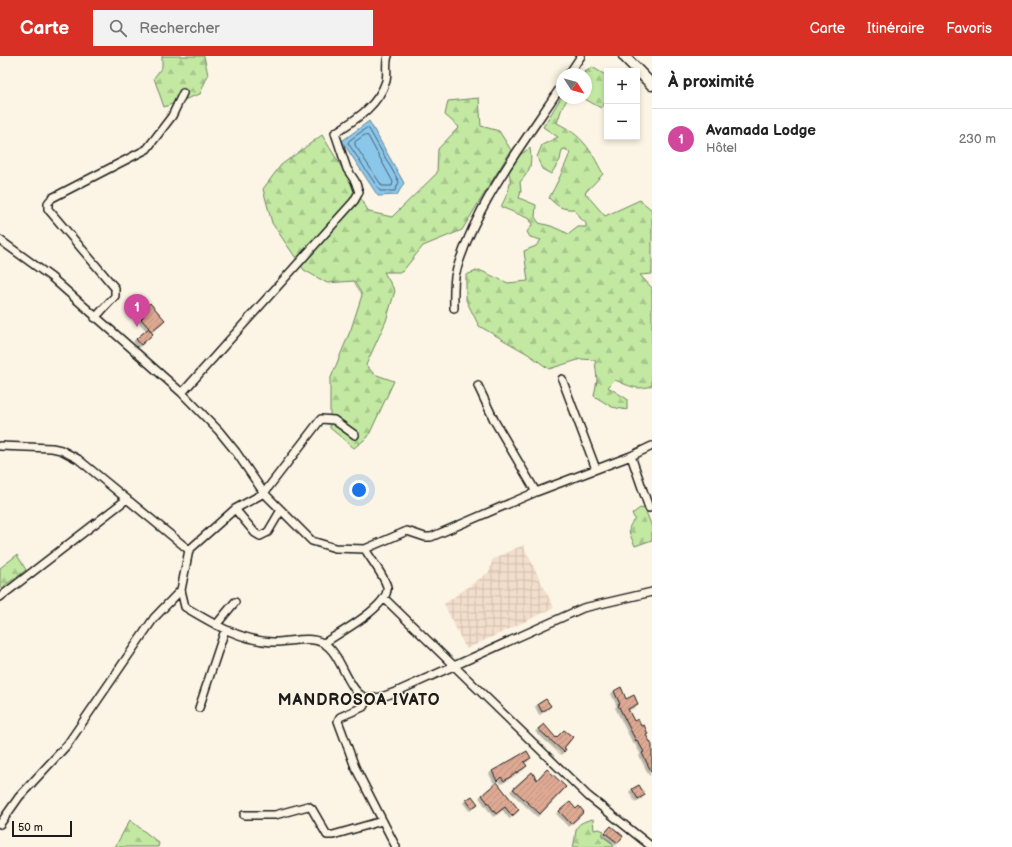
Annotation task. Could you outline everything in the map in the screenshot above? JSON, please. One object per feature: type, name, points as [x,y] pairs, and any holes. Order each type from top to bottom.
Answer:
[{"type":"main road","points":[[624,56],[652,85]]},
{"type":"street","points":[[182,394],[354,201],[359,192],[347,169],[335,133],[356,120],[370,108],[386,79],[386,63],[388,56]]},
{"type":"street","points":[[573,68],[581,56]]},
{"type":"street","points":[[95,318],[115,296],[115,288],[48,209],[48,203],[52,198],[147,149],[172,116],[182,93]]},
{"type":"street","points":[[454,308],[456,273],[475,225],[495,188],[556,94]]},
{"type":"street","points":[[0,240],[51,277],[95,318],[182,394],[219,431],[236,452],[264,493],[312,541],[335,548],[365,549],[407,531],[425,537],[432,537],[536,492],[631,456],[652,446]]},
{"type":"street","points":[[562,379],[596,469]]},
{"type":"street","points":[[478,386],[495,422],[536,492]]},
{"type":"street","points":[[355,435],[334,420],[321,419],[264,493],[235,509],[189,550],[181,590],[185,607],[225,630],[248,639],[272,642],[306,640],[324,643],[332,650],[359,693],[368,698],[381,697],[398,691],[583,608],[652,592]]},
{"type":"street","points":[[0,446],[61,450],[78,459],[189,550]]},
{"type":"street","points":[[631,456],[649,508]]},
{"type":"street","points":[[0,597],[127,499]]},
{"type":"street","points":[[235,509],[254,533],[260,536],[268,532],[281,510]]},
{"type":"street","points":[[324,643],[377,607],[384,598],[387,586],[365,549]]},
{"type":"street","points":[[0,824],[19,797],[67,746],[154,618],[181,590]]},
{"type":"street","points":[[384,598],[592,801],[652,847]]},
{"type":"street","points":[[216,625],[235,602]]},
{"type":"street","points":[[199,708],[225,630]]},
{"type":"street","points":[[368,698],[363,707],[340,717],[338,721],[355,767],[396,847]]},
{"type":"street","points":[[244,815],[275,815],[308,806],[312,809],[327,835],[333,836],[382,821]]},
{"type":"shaded area","points":[[523,545],[554,608],[466,649],[444,604],[489,572],[493,559]]},
{"type":"green space","points":[[162,56],[204,56],[208,75],[200,94],[164,107],[154,78],[162,67]]},
{"type":"green space","points":[[592,67],[604,74],[604,104],[601,108],[592,103],[592,68],[591,68]]},
{"type":"green space","points":[[479,98],[481,126],[499,131],[511,150],[462,230],[423,246],[402,272],[384,272],[395,291],[386,321],[366,365],[374,374],[394,381],[368,437],[354,448],[330,428],[330,380],[351,329],[362,295],[354,281],[327,283],[304,270],[272,223],[263,189],[281,165],[322,135],[369,212],[392,217],[437,173],[438,149],[459,127],[445,115],[448,101]]},
{"type":"green space","points":[[557,104],[564,104],[557,123],[573,133],[585,144],[590,150],[603,174],[585,193],[605,216],[640,200],[652,210],[652,274],[640,275],[652,288],[652,385],[638,388],[615,380],[608,387],[627,399],[627,410],[612,407],[594,396],[597,380],[595,360],[581,359],[549,369],[528,354],[479,326],[466,300],[466,275],[479,270],[508,283],[528,281],[524,251],[536,246],[541,240],[530,237],[527,232],[532,225],[530,219],[501,207],[510,185],[510,176],[508,171],[518,156],[530,148],[530,166],[529,170],[520,182],[521,192],[519,198],[536,205],[535,217],[539,223],[551,226],[569,234],[578,227],[586,227],[586,223],[580,218],[574,209],[560,207],[549,198],[570,153],[565,149],[562,150],[560,160],[551,174],[542,169],[537,157],[542,145],[558,137],[543,127]]},
{"type":"green space","points":[[640,508],[645,509],[652,527],[652,540],[635,546],[629,529],[635,519],[632,514]]},
{"type":"green space","points":[[17,555],[26,570],[0,589],[0,568]]},
{"type":"green space","points":[[593,819],[594,830],[599,829],[604,831],[602,836],[611,842],[614,847],[573,847],[578,826],[581,823]]},
{"type":"green space","points":[[130,820],[159,843],[158,847],[115,847]]},
{"type":"water","points":[[369,121],[404,183],[397,195],[378,196],[342,141]]},
{"type":"building","points":[[150,303],[165,320],[152,331],[149,329],[153,334],[141,345],[136,339],[149,328],[141,319],[144,316],[141,312]]},
{"type":"building","points":[[621,687],[626,699],[634,695],[638,704],[628,709],[634,721],[638,719],[641,726],[644,725],[648,734],[646,735],[652,745],[652,773],[642,753],[644,752],[637,740],[636,741],[618,705],[620,704],[614,691]]},
{"type":"building","points":[[546,699],[551,706],[542,712],[538,704]]},
{"type":"building","points":[[544,724],[556,738],[564,730],[573,737],[564,748],[566,749],[564,752],[538,729]]},
{"type":"building","points":[[527,751],[531,758],[524,762],[527,766],[504,781],[501,777],[497,781],[492,771]]},
{"type":"building","points":[[547,769],[566,787],[540,814],[513,789],[532,772],[537,780]]},
{"type":"building","points":[[497,782],[519,810],[512,816],[505,807],[496,814],[482,795]]},
{"type":"building","points":[[639,785],[645,795],[638,799],[632,789]]},
{"type":"building","points":[[472,796],[478,804],[472,808],[466,800]]},
{"type":"building","points":[[570,802],[576,809],[579,806],[584,812],[571,824],[559,811]]},
{"type":"building","points":[[611,826],[623,836],[618,843],[605,833]]},
{"type":"place","name":"Avamada Lodge","points":[[137,327]]},
{"type":"district","name":"MANDROSOA IVATO","points":[[359,699]]}]
